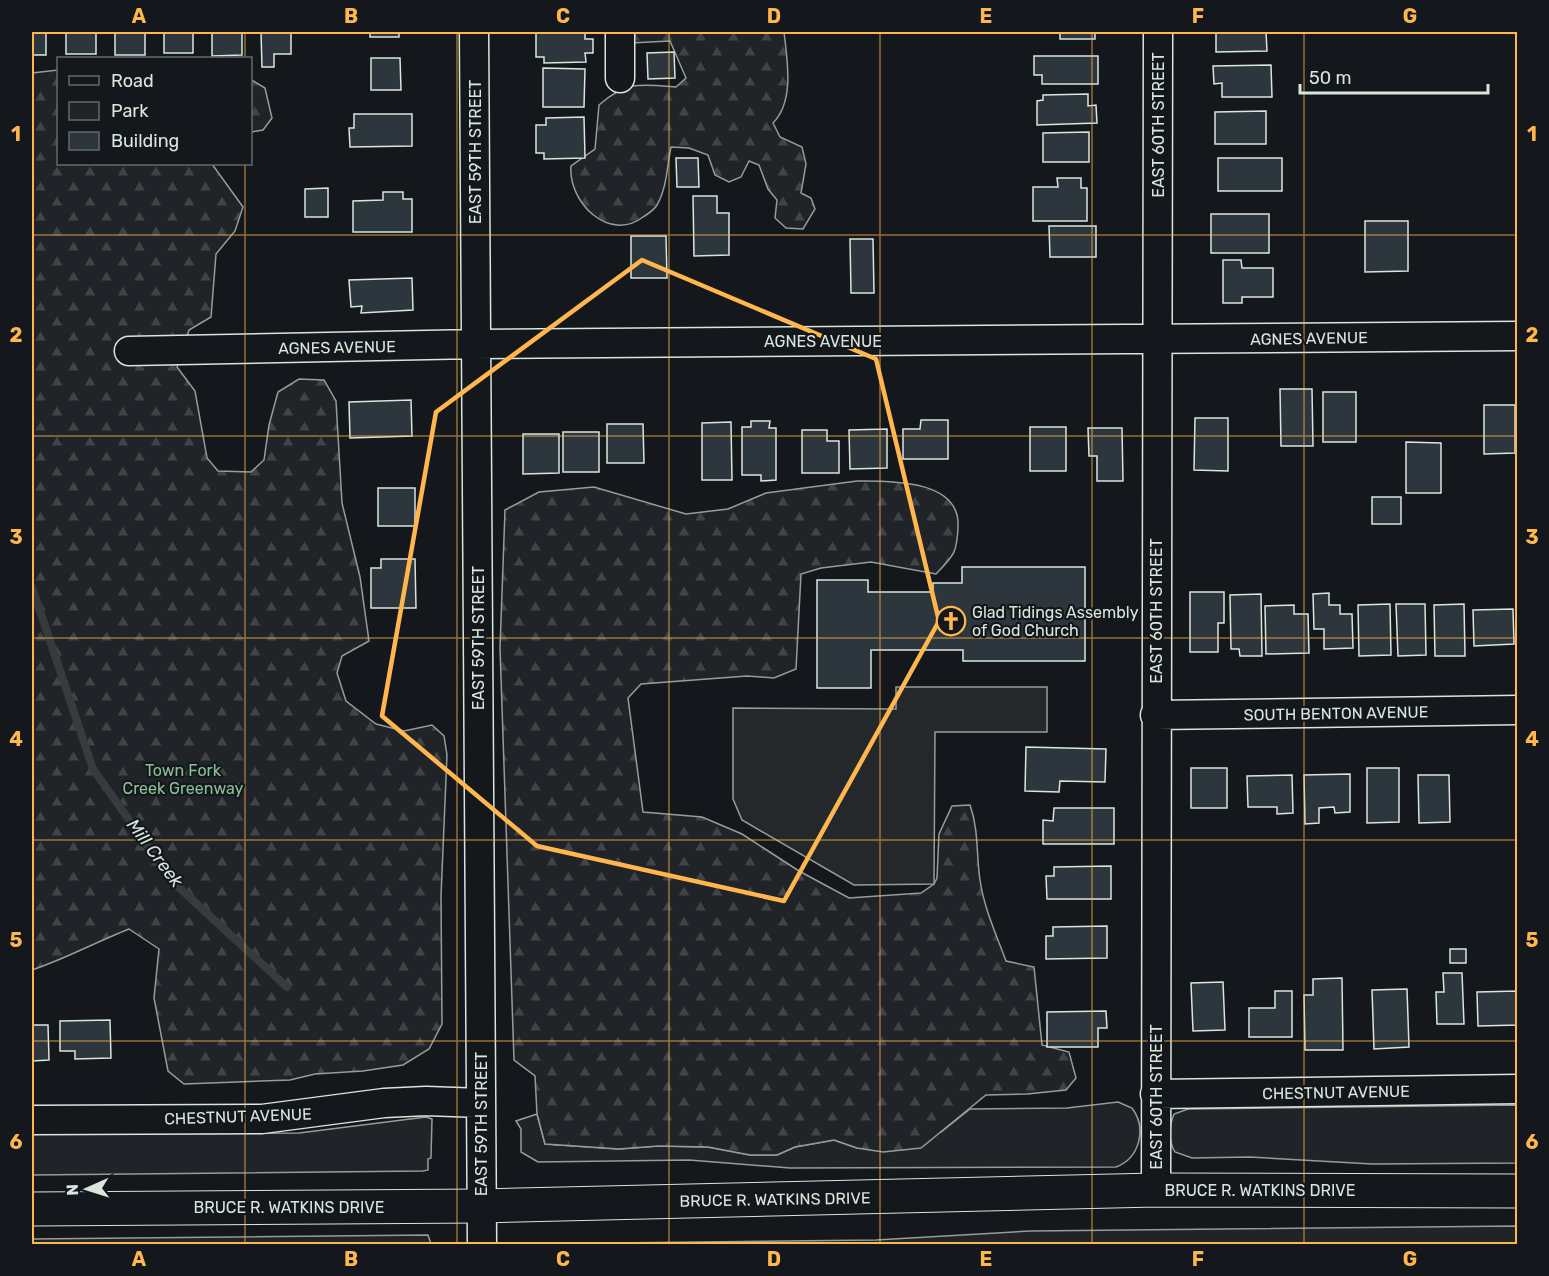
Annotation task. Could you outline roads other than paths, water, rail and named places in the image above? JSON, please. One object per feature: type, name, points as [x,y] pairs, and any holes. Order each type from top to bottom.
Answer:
[{"type":"highway","name":"BRUCE R. WATKINS DRIVE","points":[[32,1209],[481,1206],[1156,1190],[1518,1191]]},
{"type":"street","name":"EAST 59TH STREET","points":[[474,32],[482,1245]]},
{"type":"street","points":[[620,32],[620,78]]},
{"type":"street","name":"EAST 60TH STREET","points":[[1156,1190],[1155,715],[1158,32]]},
{"type":"street","name":"AGNES AVENUE","points":[[129,351],[477,344],[1518,336]]},
{"type":"street","name":"SOUTH BENTON AVENUE","points":[[1155,715],[1518,710]]},
{"type":"street","name":"CHESTNUT AVENUE","points":[[1155,1094],[1518,1089]]},
{"type":"street","name":"CHESTNUT AVENUE","points":[[32,1120],[262,1119],[384,1103],[426,1101],[481,1103]]},
{"type":"waterway","name":"Mill Creek","points":[[32,587],[93,769],[174,883],[287,987]]},
{"type":"place","name":"Glad Tidings Assembly of God Church","points":[[951,621]]},
{"type":"park label","name":"Town Fork Creek Greenway","points":[[183,779]]}]
